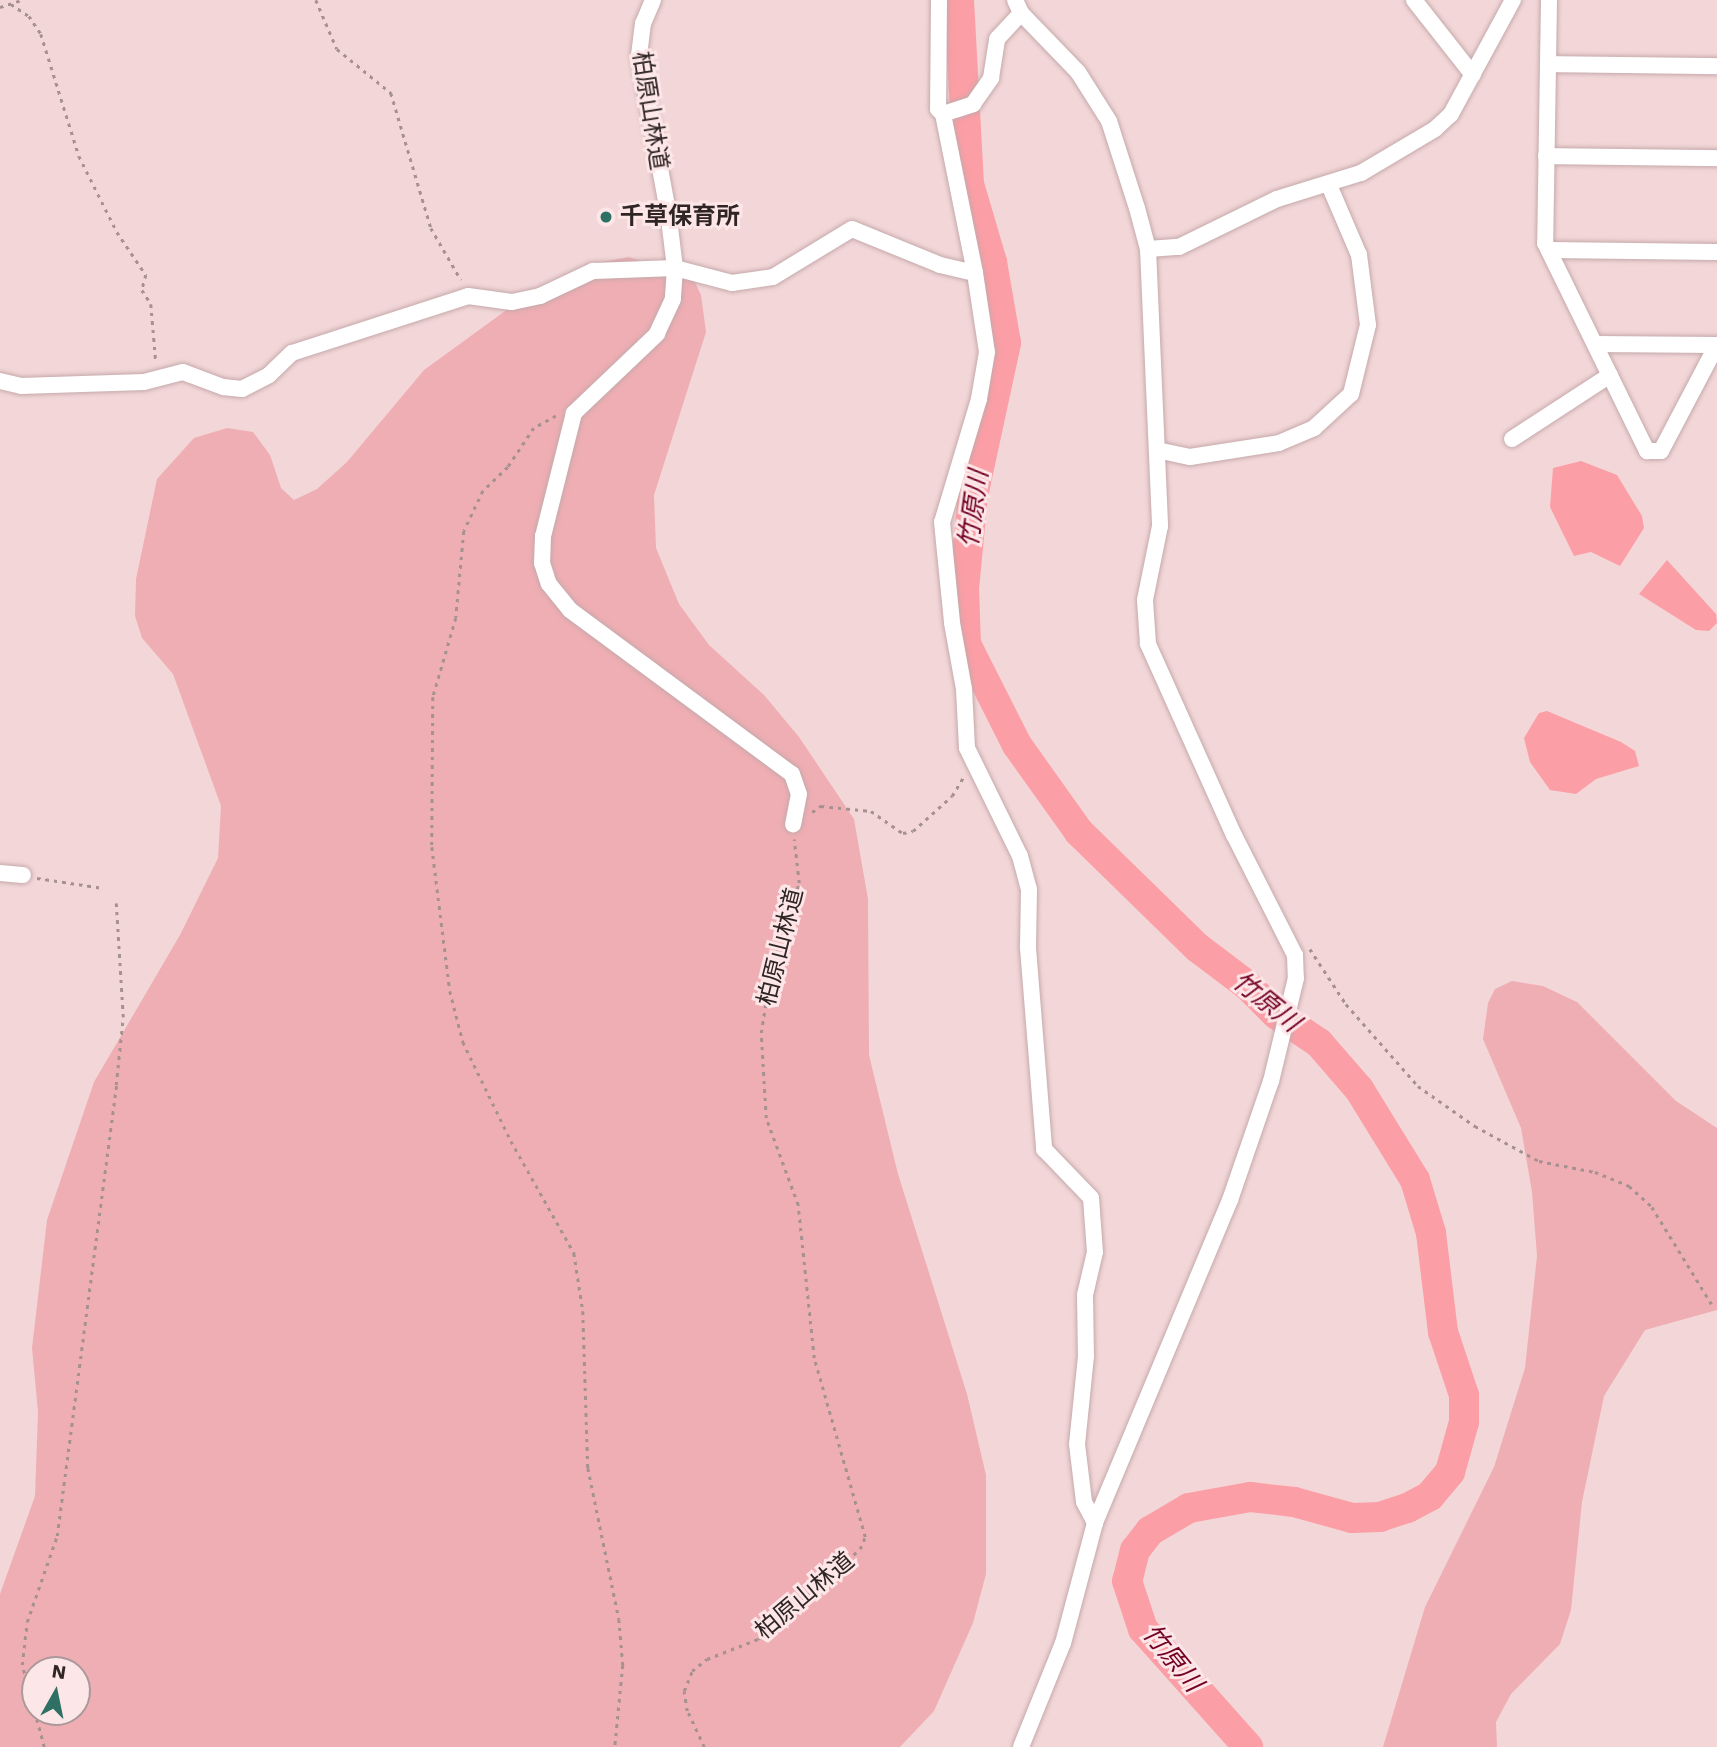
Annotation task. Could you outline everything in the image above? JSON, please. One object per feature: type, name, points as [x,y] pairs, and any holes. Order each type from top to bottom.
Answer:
[{"type":"street","name":"柏原山林道","points":[[574,413],[657,334],[673,299],[676,268],[639,55],[643,23],[653,0]]},
{"type":"street","points":[[939,0],[938,109],[945,113],[973,104],[991,78],[997,38],[1018,7],[1078,72],[1109,121],[1148,249],[1160,526],[1145,600],[1148,644],[1234,835],[1295,955],[1296,978],[1271,1081],[1207,1264],[1095,1522],[1066,1633],[1021,1747]]},
{"type":"street","points":[[1413,0],[1472,75]]},
{"type":"street","points":[[1148,249],[1179,247],[1277,198],[1329,185],[1361,173],[1434,130],[1451,114],[1513,0]]},
{"type":"street","points":[[1549,0],[1546,156],[1549,250],[1647,451],[1661,451],[1717,345],[1595,344]]},
{"type":"street","points":[[1548,64],[1717,66]]},
{"type":"street","points":[[945,113],[987,352],[979,399],[942,522],[951,623],[964,689],[967,748],[1020,856],[1029,889],[1028,948],[1044,1149],[1091,1198],[1095,1252],[1085,1295],[1086,1356],[1077,1444],[1084,1502],[1095,1522]]},
{"type":"street","points":[[1546,156],[1717,158]]},
{"type":"street","points":[[1157,450],[1190,457],[1279,443],[1314,428],[1351,394],[1368,325],[1359,255],[1329,185]]},
{"type":"street","points":[[0,382],[21,386],[144,382],[183,372],[223,387],[242,389],[269,375],[292,353],[468,296],[512,302],[540,296],[593,271],[676,268],[713,281],[773,277],[852,229],[940,265],[975,273]]},
{"type":"street","points":[[1549,250],[1717,253]]},
{"type":"street","points":[[1512,439],[1610,375]]},
{"type":"street","points":[[574,413],[543,536],[542,563],[549,584],[570,610],[792,774],[799,794],[793,824]]},
{"type":"street","points":[[0,873],[23,876]]},
{"type":"path","points":[[0,7],[21,0]]},
{"type":"path","points":[[316,0],[337,49],[391,93],[431,228],[468,296]]},
{"type":"path","points":[[11,4],[29,16],[41,34],[79,156],[117,232],[146,275],[142,290],[151,304],[158,377]]},
{"type":"path","points":[[574,413],[534,428],[508,467],[483,491],[464,531],[456,618],[433,697],[432,847],[450,991],[463,1042],[512,1141],[575,1252],[583,1311],[588,1468],[622,1653],[622,1700],[615,1747]]},
{"type":"path","points":[[793,824],[821,806],[871,811],[903,833],[913,831],[952,796],[974,760]]},
{"type":"path","name":"柏原山林道","points":[[704,1747],[687,1711],[684,1691],[692,1671],[707,1659],[758,1639],[860,1549],[865,1537],[814,1358],[798,1205],[766,1118],[761,1033],[771,970],[799,883],[793,824]]},
{"type":"path","points":[[23,876],[103,888]]},
{"type":"path","points":[[44,1747],[28,1699],[22,1665],[27,1622],[57,1536],[116,1085],[123,1017],[116,903]]},
{"type":"path","points":[[1288,940],[1314,951],[1346,1004],[1418,1086],[1475,1126],[1539,1161],[1595,1172],[1629,1186],[1652,1207],[1713,1306]]},
{"type":"shaded area","points":[[629,257],[693,278],[701,295],[706,332],[654,495],[656,548],[679,604],[709,645],[764,695],[799,737],[854,819],[868,899],[869,1055],[898,1174],[967,1394],[986,1475],[986,1574],[973,1623],[934,1711],[900,1747],[0,1747],[0,1594],[35,1496],[38,1412],[32,1348],[47,1220],[94,1082],[180,935],[218,858],[221,806],[173,674],[142,638],[135,616],[136,579],[157,479],[194,438],[227,428],[253,432],[270,455],[281,488],[294,500],[317,489],[347,462],[424,370],[530,293],[597,263]]},
{"type":"shaded area","points":[[1581,461],[1617,475],[1642,516],[1644,528],[1620,566],[1591,552],[1574,556],[1550,507],[1553,468]]},
{"type":"shaded area","points":[[1667,560],[1716,614],[1717,623],[1709,631],[1696,630],[1639,594]]},
{"type":"shaded area","points":[[1547,711],[1621,742],[1635,751],[1639,766],[1596,779],[1576,794],[1550,790],[1530,762],[1524,738],[1539,713]]},
{"type":"shaded area","points":[[1512,981],[1543,986],[1577,1002],[1676,1101],[1717,1128],[1717,1310],[1645,1330],[1604,1396],[1582,1502],[1571,1610],[1560,1644],[1511,1694],[1496,1722],[1497,1747],[1383,1747],[1425,1607],[1494,1467],[1525,1368],[1537,1256],[1532,1192],[1521,1128],[1483,1039],[1488,1003],[1495,989]]},
{"type":"waterway","name":"竹原川","points":[[959,0],[969,184],[992,262],[1006,343],[973,495],[964,588],[966,644],[1017,745],[1079,832],[1198,948],[1247,985],[1276,1014],[1319,1043],[1359,1089],[1415,1180],[1431,1233],[1443,1332],[1464,1395],[1464,1422],[1450,1472],[1430,1496],[1407,1508],[1380,1517],[1352,1518],[1294,1502],[1250,1497],[1189,1508],[1150,1531],[1135,1550],[1127,1581],[1143,1629],[1248,1747]]},
{"type":"place","name":"千草保育所","points":[[606,217]]}]
